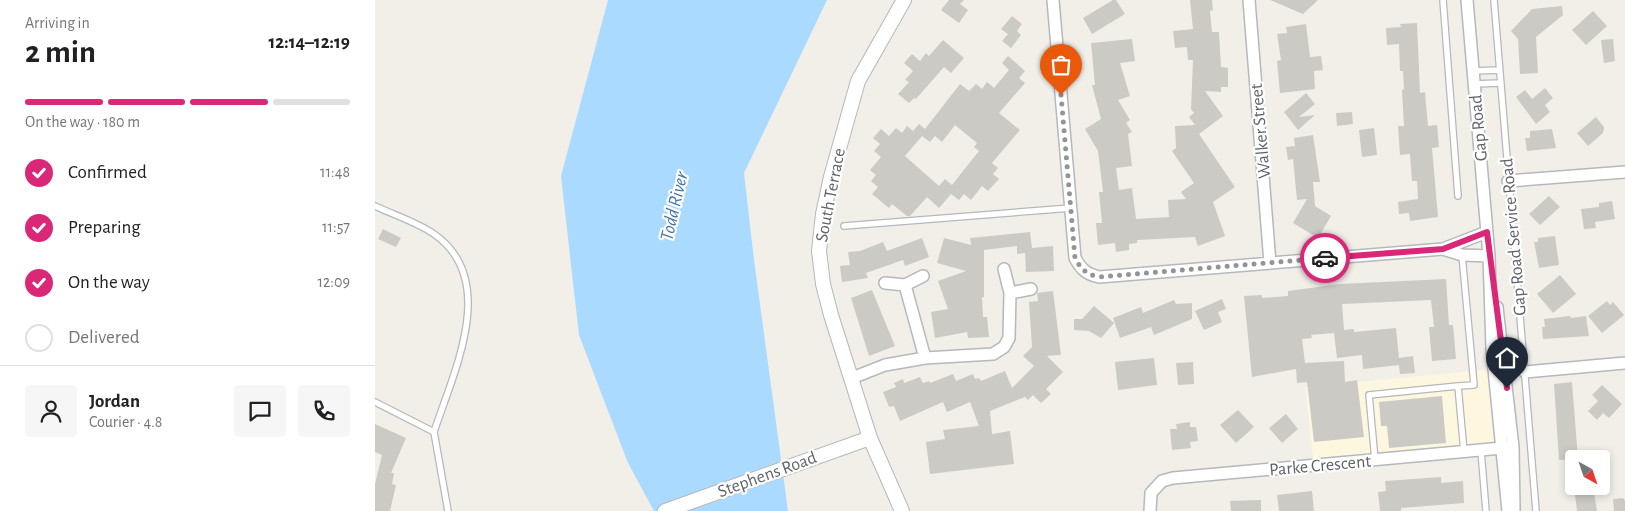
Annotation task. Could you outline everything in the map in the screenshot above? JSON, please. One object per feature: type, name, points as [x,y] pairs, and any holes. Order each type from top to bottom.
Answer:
[{"type":"street","name":"South Terrace","points":[[902,511],[870,438],[853,378],[831,316],[823,284],[819,251],[823,214],[858,81],[904,0]]},
{"type":"street","points":[[1053,0],[1075,258],[1080,268],[1089,274],[1099,277],[1443,249],[1487,232]]},
{"type":"street","name":"Walker Street","points":[[1249,0],[1270,263]]},
{"type":"street","name":"Gap Road","points":[[1467,0],[1489,256],[1492,349],[1508,511]]},
{"type":"street","points":[[1508,182],[1625,172]]},
{"type":"street","points":[[1461,242],[1462,255]]},
{"type":"street","points":[[1443,249],[1462,255],[1489,256]]},
{"type":"street","name":"Gap Road","points":[[1489,256],[1505,368],[1513,447],[1514,511]]},
{"type":"street","points":[[853,378],[885,365],[925,358],[993,354],[1004,347],[1009,338],[1010,293],[1004,268]]},
{"type":"street","points":[[885,283],[905,285],[923,276]]},
{"type":"street","points":[[905,285],[925,358]]},
{"type":"street","points":[[1010,293],[1031,289]]},
{"type":"street","points":[[1525,372],[1625,363]]},
{"type":"street","name":"Stephens Road","points":[[665,511],[870,438]]},
{"type":"street","name":"Parke Crescent","points":[[1150,511],[1151,493],[1162,481],[1173,478],[1513,447]]},
{"type":"lane","points":[[1443,0],[1458,196]]},
{"type":"lane","name":"Gap Road Service Road","points":[[1494,0],[1499,83],[1536,511]]},
{"type":"lane","points":[[1473,71],[1499,70]]},
{"type":"lane","points":[[1474,84],[1499,83]]},
{"type":"lane","points":[[375,206],[434,234],[448,247],[464,275],[469,296],[465,337],[434,432],[448,511]]},
{"type":"lane","points":[[844,226],[1071,208]]},
{"type":"lane","points":[[1375,460],[1369,395],[1474,385],[1462,255]]},
{"type":"lane","points":[[1458,386],[1464,452]]},
{"type":"lane","points":[[375,402],[434,432]]},
{"type":"lane","points":[[1481,451],[1486,511]]},
{"type":"shaded area","points":[[1505,368],[1513,447],[1314,466],[1305,387]]},
{"type":"water","name":"Todd River","points":[[608,0],[827,0],[744,173],[788,511],[654,511],[628,463],[579,335],[561,176]]},
{"type":"building","points":[[949,0],[964,0],[960,4],[968,10],[959,23],[941,10]]},
{"type":"building","points":[[1116,0],[1125,14],[1092,34],[1083,18]]},
{"type":"building","points":[[1190,0],[1212,0],[1213,10],[1210,11],[1212,32],[1219,32],[1221,67],[1228,68],[1228,87],[1221,87],[1221,92],[1205,91],[1223,116],[1199,134],[1235,187],[1213,202],[1225,236],[1198,246],[1195,237],[1137,240],[1137,243],[1129,244],[1129,250],[1116,252],[1115,243],[1098,245],[1096,223],[1102,223],[1099,192],[1103,192],[1098,151],[1085,129],[1101,119],[1092,85],[1095,85],[1091,43],[1132,39],[1135,61],[1120,63],[1130,96],[1118,100],[1130,120],[1126,123],[1132,132],[1128,134],[1132,166],[1116,168],[1119,190],[1132,188],[1136,219],[1169,217],[1168,200],[1186,199],[1181,192],[1194,183],[1172,151],[1176,148],[1175,126],[1195,125],[1189,117],[1194,113],[1191,109],[1193,60],[1188,60],[1187,47],[1175,48],[1173,31],[1193,29]]},
{"type":"building","points":[[1270,0],[1318,0],[1303,14]]},
{"type":"building","points":[[1562,6],[1563,15],[1536,37],[1538,73],[1520,74],[1518,39],[1511,31],[1532,9]]},
{"type":"building","points":[[1593,11],[1607,26],[1586,45],[1572,30]]},
{"type":"building","points":[[1012,16],[1022,24],[1017,31],[1021,35],[1011,48],[1002,41],[1008,34],[1001,29]]},
{"type":"building","points":[[1417,23],[1420,93],[1425,92],[1428,126],[1437,125],[1439,147],[1432,148],[1438,217],[1410,221],[1409,213],[1399,214],[1398,202],[1418,199],[1417,181],[1412,181],[1410,154],[1400,155],[1398,126],[1404,126],[1403,71],[1400,71],[1399,44],[1387,45],[1386,28],[1401,27],[1400,24]]},
{"type":"building","points":[[1306,24],[1310,57],[1321,56],[1323,70],[1314,71],[1315,89],[1280,93],[1277,61],[1281,60],[1277,34],[1287,33],[1286,27]]},
{"type":"building","points":[[1613,39],[1615,61],[1604,63],[1601,40]]},
{"type":"building","points":[[943,40],[964,58],[951,73],[944,67],[916,99],[914,98],[909,103],[898,94],[909,82],[905,80],[913,71],[904,63],[912,54],[920,61],[926,53],[929,56]]},
{"type":"building","points":[[1008,56],[1025,71],[1019,78],[1025,83],[999,113],[1020,130],[992,163],[998,168],[993,174],[999,179],[988,191],[982,186],[971,200],[964,194],[959,200],[951,194],[939,208],[927,197],[910,216],[907,216],[892,204],[889,208],[872,194],[878,187],[871,181],[876,175],[870,170],[881,157],[874,151],[880,144],[873,138],[881,129],[889,136],[896,128],[902,133],[907,126],[913,131],[919,124],[925,129],[960,84],[969,91],[976,84],[982,89],[987,82],[994,88],[1009,70],[1002,63]],"holes":[[[955,125],[977,143],[974,147],[979,151],[952,185],[945,179],[939,186],[905,156],[922,136],[930,142],[935,136],[942,142]]]},
{"type":"building","points":[[1545,88],[1553,98],[1545,105],[1550,112],[1536,124],[1516,97],[1525,90],[1532,99]]},
{"type":"building","points":[[1306,93],[1315,104],[1299,117],[1315,115],[1298,130],[1284,112]]},
{"type":"building","points":[[1352,112],[1353,124],[1337,126],[1336,113]]},
{"type":"building","points":[[1596,117],[1604,127],[1603,133],[1588,146],[1577,133]]},
{"type":"building","points":[[1374,128],[1377,155],[1362,157],[1359,130]]},
{"type":"building","points":[[1552,129],[1556,148],[1527,151],[1525,138],[1530,138],[1530,131]]},
{"type":"building","points":[[1313,135],[1320,182],[1313,182],[1315,206],[1331,216],[1318,238],[1293,223],[1307,199],[1297,200],[1293,159],[1288,160],[1286,147],[1295,146],[1294,138]]},
{"type":"building","points":[[1549,196],[1560,207],[1540,225],[1529,214]]},
{"type":"building","points":[[1612,201],[1615,219],[1595,222],[1596,228],[1584,229],[1581,209],[1599,207],[1599,203]]},
{"type":"building","points":[[383,229],[401,238],[396,247],[378,239]]},
{"type":"building","points":[[1030,232],[1032,248],[1053,246],[1054,271],[1026,272],[1025,253],[1017,254],[1017,246],[984,250],[983,317],[987,317],[989,337],[968,338],[967,332],[935,338],[931,312],[948,309],[938,281],[966,271],[937,263],[944,238],[971,245],[970,238]]},
{"type":"building","points":[[1555,236],[1559,265],[1539,268],[1534,242],[1538,242],[1538,238]]},
{"type":"building","points":[[922,238],[929,257],[905,266],[903,260],[866,273],[868,278],[842,282],[840,266],[850,265],[848,252],[860,251],[883,242],[887,251]]},
{"type":"building","points":[[1560,275],[1576,294],[1553,313],[1537,294]]},
{"type":"building","points":[[1446,279],[1449,325],[1453,325],[1456,359],[1432,361],[1429,327],[1434,327],[1431,300],[1342,304],[1344,330],[1354,329],[1354,332],[1396,328],[1399,358],[1413,356],[1415,373],[1400,374],[1399,365],[1363,369],[1362,355],[1337,358],[1334,333],[1311,335],[1312,338],[1302,339],[1305,363],[1344,361],[1345,382],[1357,380],[1364,437],[1314,442],[1307,382],[1297,383],[1296,369],[1252,377],[1244,296],[1262,295],[1262,298],[1288,296],[1288,291],[1340,284]]},
{"type":"building","points":[[872,290],[895,346],[869,356],[851,298]]},
{"type":"building","points":[[1053,291],[1061,355],[1047,356],[1063,372],[1046,389],[1051,394],[1041,403],[1033,395],[1028,400],[1025,397],[990,411],[992,434],[1010,431],[1014,464],[930,474],[926,442],[945,439],[943,430],[979,426],[970,402],[947,412],[943,402],[900,421],[894,406],[889,407],[883,392],[896,387],[894,383],[903,379],[904,383],[920,377],[923,383],[929,381],[930,383],[953,374],[956,381],[973,374],[975,379],[979,378],[981,381],[1005,371],[1012,388],[1034,366],[1023,356],[1032,347],[1029,302],[1038,301],[1037,293]]},
{"type":"building","points":[[1222,299],[1226,309],[1218,312],[1222,322],[1204,330],[1195,311]]},
{"type":"building","points":[[1174,300],[1176,304],[1192,303],[1192,319],[1154,335],[1151,327],[1120,338],[1113,318],[1141,307],[1143,313]]},
{"type":"building","points":[[1607,301],[1610,305],[1613,302],[1624,315],[1602,333],[1588,316]]},
{"type":"building","points":[[1094,306],[1114,323],[1101,338],[1089,331],[1074,330],[1074,319],[1082,319]]},
{"type":"building","points":[[1570,316],[1571,318],[1586,316],[1589,336],[1543,339],[1542,327],[1545,327],[1544,319]]},
{"type":"building","points":[[1154,358],[1157,385],[1118,390],[1115,362]]},
{"type":"building","points":[[1193,362],[1194,384],[1178,385],[1176,363]]},
{"type":"building","points":[[1572,382],[1577,450],[1565,450],[1565,460],[1559,460],[1554,384]]},
{"type":"building","points":[[1602,385],[1622,404],[1609,418],[1603,413],[1597,420],[1588,411],[1598,401],[1592,395]]},
{"type":"building","points":[[1442,396],[1446,443],[1389,448],[1387,426],[1381,426],[1379,402]]},
{"type":"building","points":[[1238,410],[1254,427],[1236,443],[1220,425]]},
{"type":"building","points":[[1286,414],[1298,429],[1282,443],[1269,428]]},
{"type":"building","points":[[1190,422],[1190,427],[1196,427],[1198,441],[1190,442],[1191,448],[1172,450],[1170,429],[1177,429],[1176,424]]},
{"type":"building","points":[[375,424],[406,438],[391,473],[394,473],[392,484],[396,485],[390,511],[375,511],[375,484],[382,455],[375,452]]},
{"type":"building","points":[[1441,477],[1441,483],[1463,481],[1464,503],[1401,508],[1401,511],[1380,511],[1378,492],[1386,491],[1385,481]]},
{"type":"building","points":[[1312,491],[1314,511],[1279,511],[1277,495]]},
{"type":"building","points":[[1575,495],[1594,495],[1597,511],[1577,511]]},
{"type":"building","points":[[1623,498],[1625,501],[1625,511],[1614,511],[1613,499]]},
{"type":"building","points":[[1261,500],[1261,511],[1231,511],[1230,501]]},
{"type":"way so far","points":[[1061,95],[1075,258],[1080,268],[1089,274],[1099,277],[1325,258]]},
{"type":"route","points":[[1325,258],[1443,249],[1487,232],[1507,388]]}]
